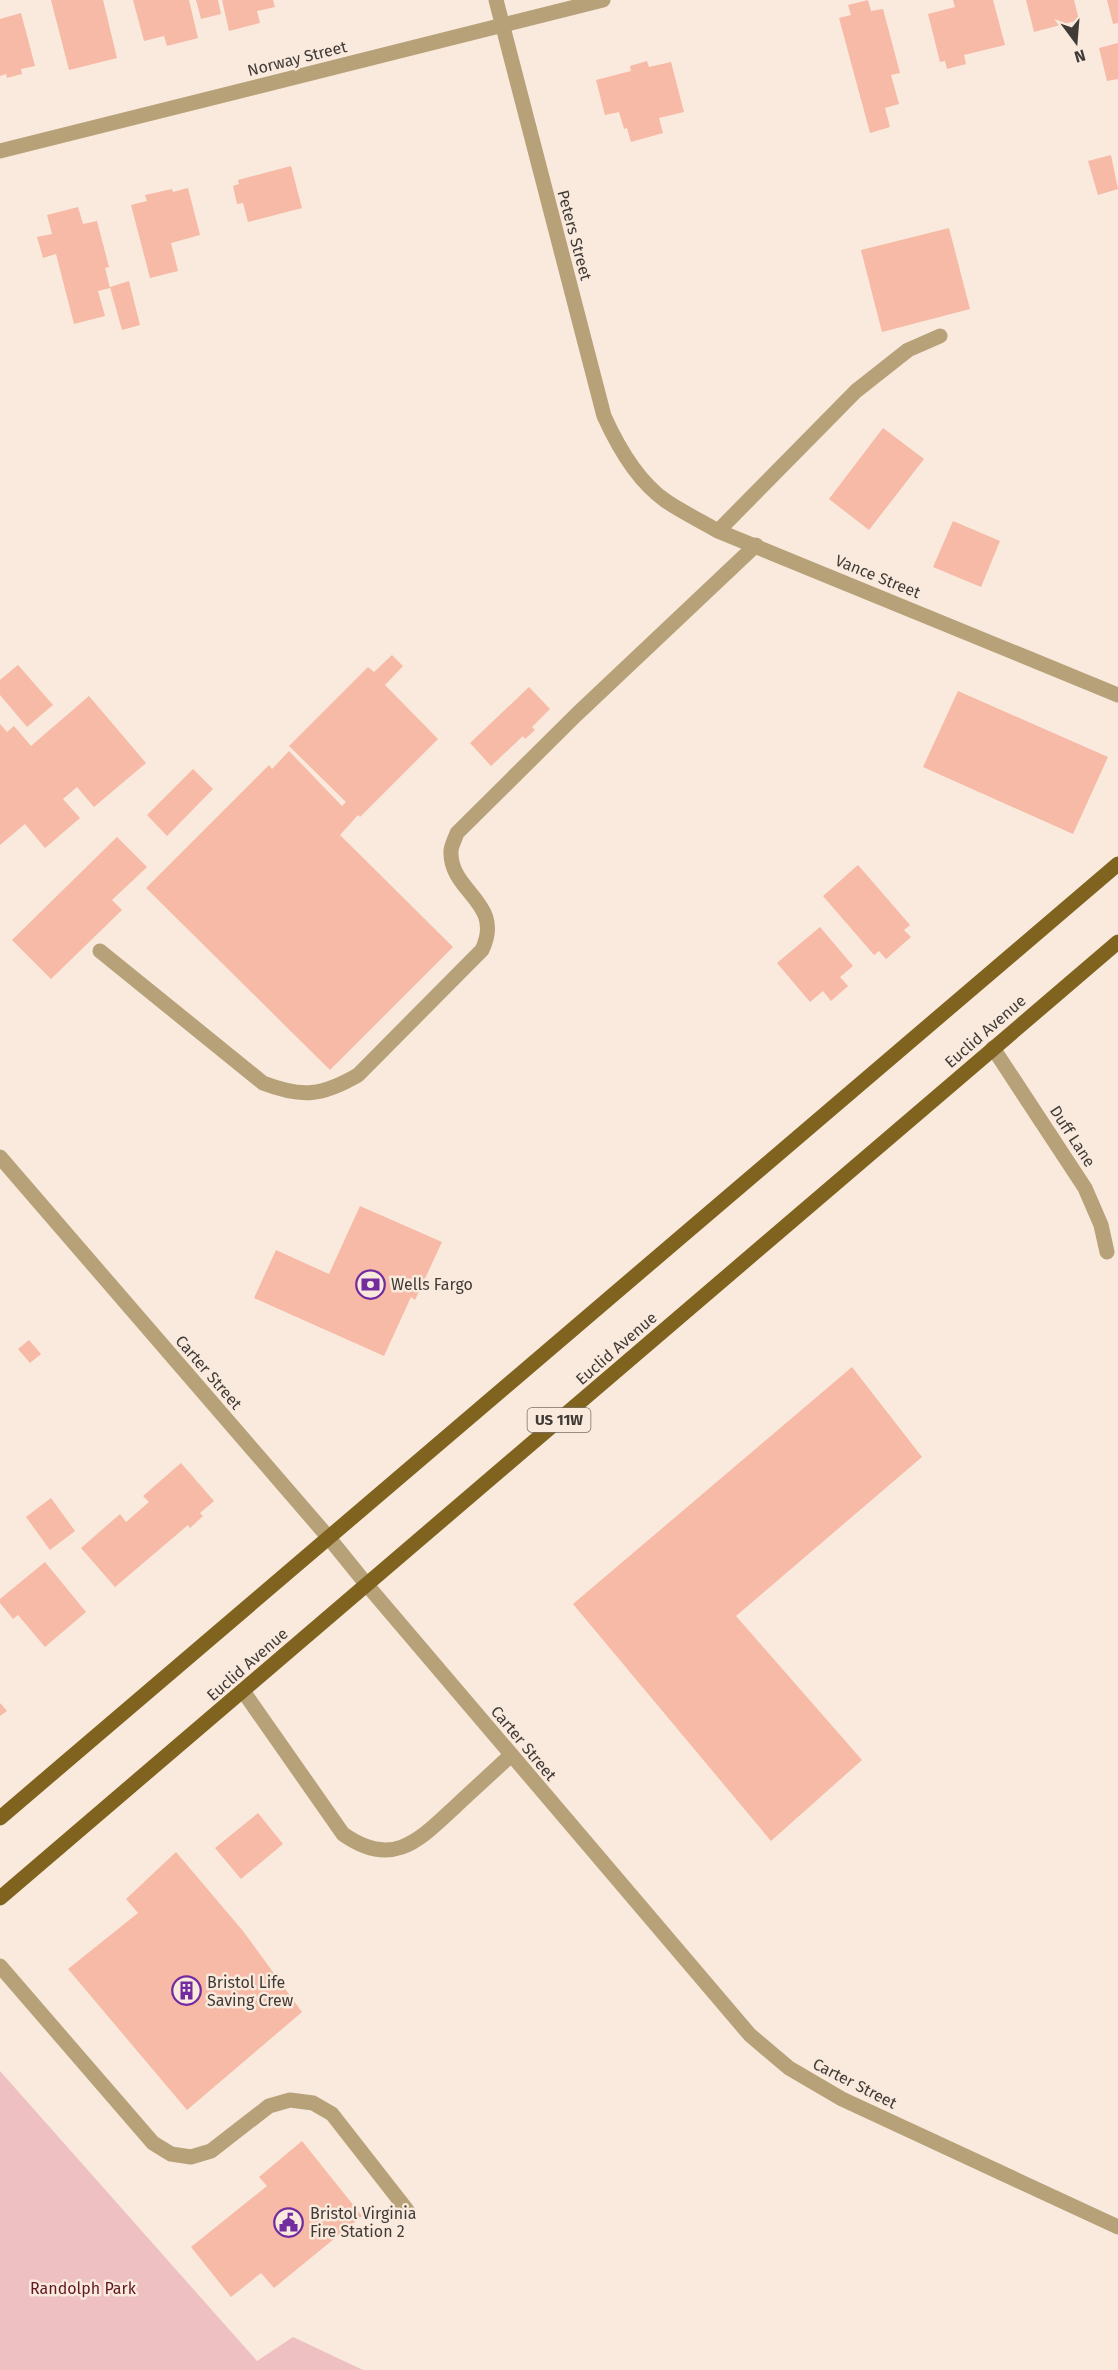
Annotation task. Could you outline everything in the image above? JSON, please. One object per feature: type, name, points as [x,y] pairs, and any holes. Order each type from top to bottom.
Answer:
[{"type":"main road","points":[[0,1818],[1118,864]]},
{"type":"main road","name":"Euclid Avenue","points":[[0,1898],[1118,942]]},
{"type":"street","name":"Peters Street","points":[[496,0],[604,416],[614,438],[636,471]]},
{"type":"street","name":"Norway Street","points":[[0,151],[603,0]]},
{"type":"street","points":[[718,531],[856,391],[908,350],[940,336]]},
{"type":"street","name":"Vance Street","points":[[636,471],[664,500],[718,531],[1118,695]]},
{"type":"street","points":[[100,951],[263,1083],[288,1092],[309,1094],[335,1089],[358,1075],[482,950],[489,935],[489,922],[454,869],[450,850],[457,833],[576,715],[756,545]]},
{"type":"street","name":"Duff Lane","points":[[993,1048],[1085,1188],[1101,1225],[1107,1252]]},
{"type":"street","name":"Carter Street","points":[[0,1156],[329,1538],[750,2035],[789,2068],[842,2099],[1118,2227]]},
{"type":"street","points":[[243,1691],[343,1834],[354,1842],[380,1850],[399,1849],[420,1839],[511,1755]]},
{"type":"street","points":[[0,1966],[153,2143],[171,2154],[191,2157],[211,2151],[269,2106],[290,2100],[313,2103],[332,2114],[406,2210]]},
{"type":"green space","name":"Randolph Park","points":[[0,2071],[257,2361],[293,2337],[363,2370],[0,2370]]},
{"type":"building","points":[[51,0],[103,0],[117,58],[69,70]]},
{"type":"building","points":[[133,0],[189,0],[198,38],[167,46],[164,36],[144,41]]},
{"type":"building","points":[[196,0],[218,0],[221,14],[201,19]]},
{"type":"building","points":[[222,0],[273,0],[275,7],[257,11],[260,23],[229,31]]},
{"type":"building","points":[[868,0],[871,11],[883,9],[900,73],[891,75],[899,104],[885,108],[890,127],[870,133],[839,18],[851,15],[848,5]]},
{"type":"building","points":[[953,0],[993,0],[1005,45],[964,55],[966,64],[947,69],[945,61],[940,62],[928,14],[955,7]]},
{"type":"building","points":[[1026,0],[1074,0],[1079,20],[1034,32]]},
{"type":"building","points":[[1107,0],[1118,0],[1118,23],[1113,24]]},
{"type":"building","points":[[21,13],[35,66],[21,69],[22,74],[7,78],[6,74],[0,76],[0,19]]},
{"type":"building","points":[[1118,43],[1118,79],[1107,81],[1099,48]]},
{"type":"building","points":[[647,61],[649,67],[671,62],[684,112],[659,118],[663,133],[631,142],[619,112],[605,115],[596,80],[631,71],[630,66]]},
{"type":"building","points":[[1111,155],[1118,189],[1098,195],[1088,161]]},
{"type":"building","points":[[291,166],[302,208],[248,222],[243,203],[237,204],[233,186],[239,184],[238,180]]},
{"type":"building","points":[[188,188],[200,235],[171,243],[178,271],[150,278],[131,205],[147,201],[145,195]]},
{"type":"building","points":[[78,207],[83,224],[97,221],[109,267],[105,268],[110,288],[98,291],[105,316],[74,324],[56,254],[43,258],[37,237],[52,234],[47,215]]},
{"type":"building","points":[[949,228],[970,309],[882,332],[861,250]]},
{"type":"building","points":[[129,281],[140,325],[122,330],[110,287]]},
{"type":"building","points":[[883,428],[924,459],[869,530],[829,499]]},
{"type":"building","points":[[953,521],[1000,541],[981,587],[933,567]]},
{"type":"building","points":[[392,655],[403,666],[385,685],[438,739],[340,835],[453,947],[330,1070],[146,888],[269,765],[272,769],[289,751],[342,806],[346,802],[289,746],[368,667],[374,672]]},
{"type":"building","points":[[18,665],[53,705],[27,727],[0,695],[0,680]]},
{"type":"building","points":[[529,687],[550,709],[532,727],[535,730],[525,739],[523,736],[491,766],[470,743]]},
{"type":"building","points":[[958,691],[1108,757],[1073,834],[923,767]]},
{"type":"building","points":[[89,696],[146,763],[94,807],[77,787],[63,799],[80,818],[45,848],[25,824],[0,845],[0,724],[7,732],[14,726],[31,746]]},
{"type":"building","points":[[193,769],[213,789],[167,836],[147,815]]},
{"type":"building","points":[[117,837],[147,867],[112,900],[122,910],[51,979],[12,940]]},
{"type":"building","points":[[858,865],[910,925],[904,930],[911,937],[886,959],[879,951],[874,955],[823,896]]},
{"type":"building","points":[[820,927],[853,966],[840,977],[848,986],[831,1001],[823,991],[810,1002],[777,963]]},
{"type":"building","points":[[360,1206],[442,1242],[415,1300],[411,1297],[384,1356],[254,1298],[276,1250],[329,1274]]},
{"type":"building","points":[[29,1340],[41,1354],[30,1363],[18,1349]]},
{"type":"building","points":[[852,1367],[922,1457],[736,1616],[862,1760],[771,1841],[573,1604]]},
{"type":"building","points":[[181,1463],[214,1501],[200,1513],[203,1516],[190,1528],[188,1525],[115,1587],[81,1548],[120,1514],[126,1522],[149,1502],[143,1496]]},
{"type":"building","points":[[51,1498],[75,1531],[50,1550],[26,1517]]},
{"type":"building","points":[[45,1562],[86,1612],[45,1647],[18,1615],[13,1619],[0,1603],[0,1599]]},
{"type":"building","points":[[0,1703],[7,1711],[0,1716]]},
{"type":"building","points":[[258,1813],[283,1844],[241,1879],[215,1848]]},
{"type":"building","name":"Bristol Life Saving Crew","points":[[176,1852],[243,1931],[302,2012],[187,2110],[68,1969],[138,1913],[126,1899]]},
{"type":"building","name":"Bristol Virginia Fire Station 2","points":[[302,2141],[362,2216],[274,2288],[261,2273],[231,2297],[191,2247],[267,2186],[259,2177]]},
{"type":"place","name":"Wells Fargo","points":[[370,1284]]},
{"type":"place","name":"Bristol Life Saving Crew","points":[[186,1991]]},
{"type":"place","name":"Bristol Virginia Fire Station 2","points":[[289,2222]]}]
